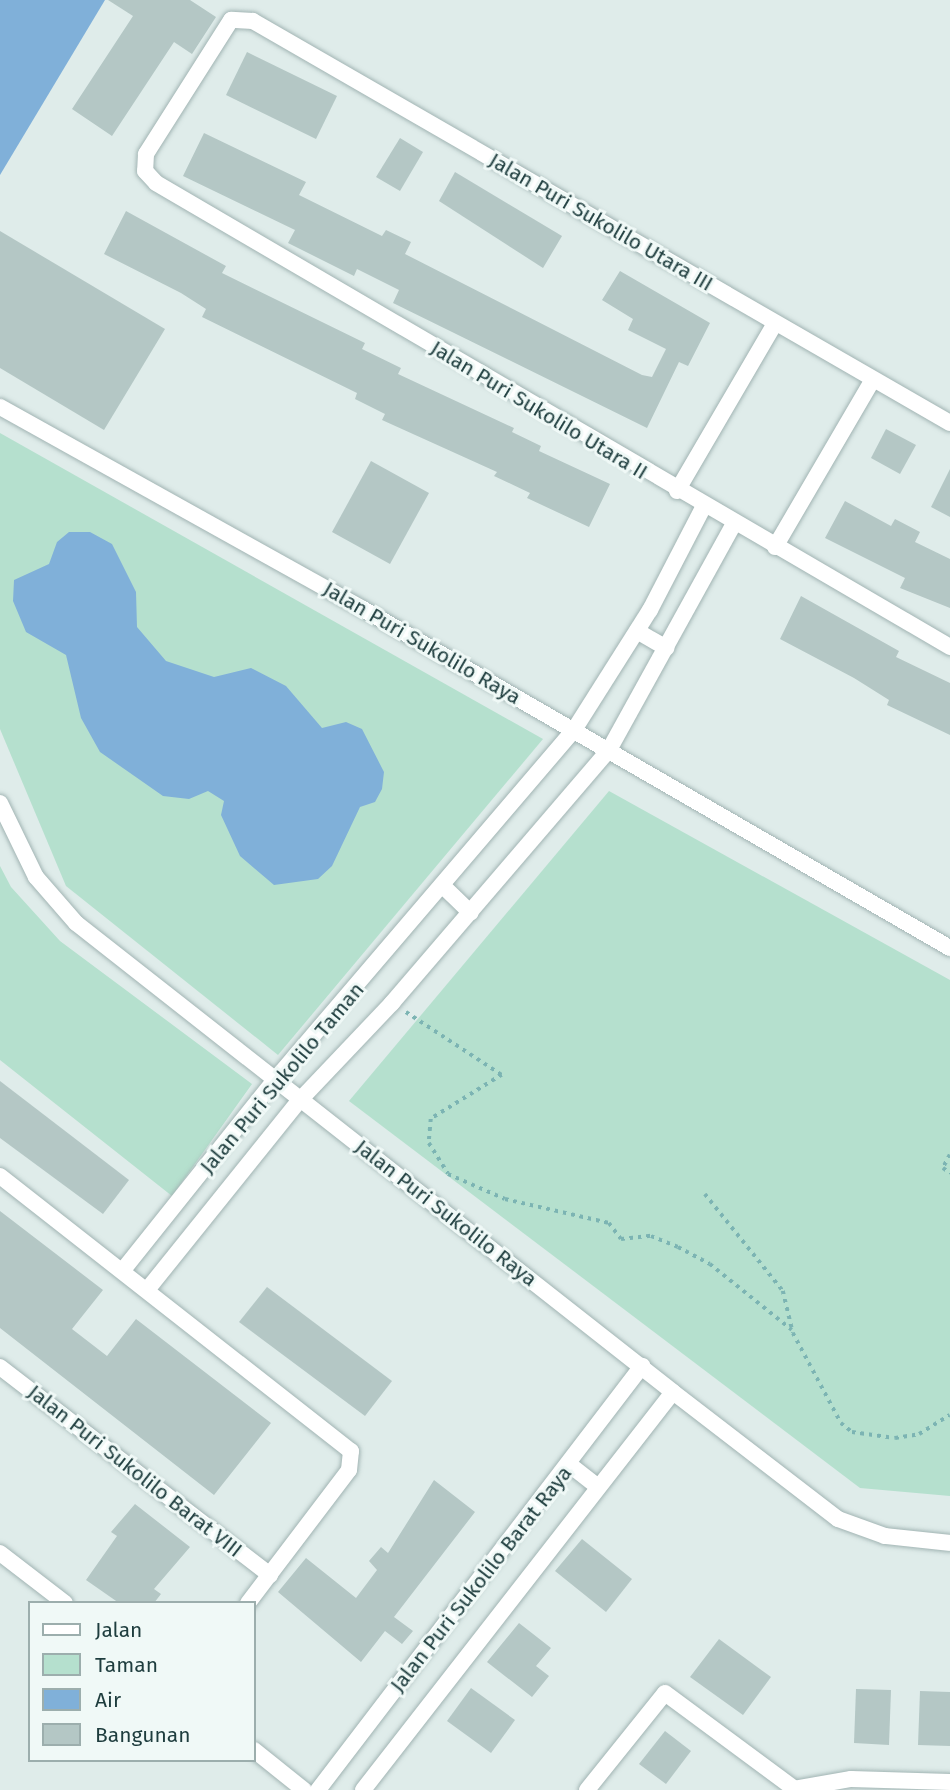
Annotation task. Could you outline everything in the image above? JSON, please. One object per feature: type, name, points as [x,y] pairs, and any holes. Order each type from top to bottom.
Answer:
[{"type":"street","name":"Jalan Puri Sukolilo Utara III","points":[[144,159],[231,20],[253,21],[950,423]]},
{"type":"street","name":"Jalan Puri Sukolilo Utara II","points":[[144,159],[145,171],[156,183],[677,491],[950,647]]},
{"type":"street","points":[[677,491],[775,323]]},
{"type":"street","points":[[775,547],[873,379]]},
{"type":"street","name":"Jalan Puri Sukolilo Raya","points":[[0,407],[574,730],[950,948]]},
{"type":"street","name":"Jalan Puri Sukolilo Taman","points":[[135,1280],[208,1165],[274,1081],[444,887],[574,730],[636,631],[704,506]]},
{"type":"street","name":"Jalan Puri Sukolilo Taman","points":[[135,1280],[232,1186],[300,1100],[392,1003],[609,750],[734,524]]},
{"type":"street","points":[[636,631],[666,648]]},
{"type":"street","name":"Jalan Puri Sukolilo Raya","points":[[0,803],[22,854],[53,900],[274,1081],[673,1392],[838,1518],[885,1536],[950,1543]]},
{"type":"street","points":[[444,887],[471,913]]},
{"type":"street","points":[[208,1165],[232,1186]]},
{"type":"street","points":[[0,1176],[135,1280],[353,1455],[349,1469],[250,1601]]},
{"type":"street","name":"Jalan Puri Sukolilo Barat Raya","points":[[318,1790],[570,1465],[642,1366]]},
{"type":"street","name":"Jalan Puri Sukolilo Barat VIII","points":[[0,1367],[270,1575]]},
{"type":"street","name":"Jalan Puri Sukolilo Barat Raya","points":[[363,1790],[597,1486],[673,1392]]},
{"type":"street","points":[[570,1465],[597,1486]]},
{"type":"street","points":[[0,1553],[62,1601]]},
{"type":"street","points":[[587,1790],[665,1692],[795,1789],[851,1779],[950,1782]]},
{"type":"street","points":[[256,1752],[304,1790]]},
{"type":"path","points":[[392,1003],[502,1075],[430,1119],[429,1143],[448,1174],[505,1199],[609,1223],[621,1239],[651,1236],[678,1247],[710,1264],[792,1330]]},
{"type":"path","points":[[950,1155],[943,1168],[950,1173]]},
{"type":"path","points":[[705,1194],[783,1291],[792,1330],[831,1405],[852,1432],[895,1438],[919,1434],[950,1415]]},
{"type":"green space","points":[[0,433],[543,739],[278,1055],[66,886],[0,729]]},
{"type":"green space","points":[[609,791],[950,980],[950,1496],[860,1488],[349,1101]]},
{"type":"green space","points":[[0,866],[11,887],[60,941],[252,1084],[172,1196],[0,1060]]},
{"type":"water","points":[[0,0],[105,0],[0,175]]},
{"type":"water","points":[[69,532],[90,532],[112,544],[136,592],[137,627],[166,661],[214,677],[251,668],[286,686],[322,728],[346,722],[362,729],[384,772],[382,789],[375,802],[360,807],[332,866],[318,879],[274,885],[240,856],[221,815],[224,801],[208,791],[189,799],[163,796],[100,752],[81,718],[66,655],[26,632],[13,601],[14,580],[49,564],[57,542]]},
{"type":"building","points":[[108,0],[190,0],[216,17],[192,54],[174,42],[112,136],[72,109],[133,16]]},
{"type":"building","points":[[247,52],[337,96],[316,139],[226,95]]},
{"type":"building","points":[[204,133],[306,182],[299,195],[382,236],[386,230],[411,242],[405,254],[642,375],[652,377],[666,349],[628,330],[633,319],[602,300],[620,271],[710,323],[688,366],[679,362],[647,428],[393,303],[399,290],[357,269],[354,276],[288,243],[295,230],[183,176]]},
{"type":"building","points":[[400,138],[423,152],[400,191],[376,177]]},
{"type":"building","points":[[455,172],[562,236],[543,268],[439,201]]},
{"type":"building","points":[[126,211],[226,266],[222,273],[365,343],[362,349],[401,368],[398,374],[514,428],[512,432],[541,446],[539,451],[610,484],[589,527],[527,498],[530,493],[494,476],[497,472],[382,420],[385,414],[355,399],[357,393],[202,317],[206,309],[181,293],[104,254]]},
{"type":"building","points":[[0,231],[165,329],[104,430],[0,368]]},
{"type":"building","points":[[886,429],[916,445],[900,474],[871,458]]},
{"type":"building","points":[[371,461],[429,493],[390,564],[332,532]]},
{"type":"building","points":[[950,469],[950,517],[931,507]]},
{"type":"building","points":[[845,501],[891,526],[895,519],[920,532],[915,542],[950,559],[950,608],[900,588],[905,578],[825,538]]},
{"type":"building","points":[[801,596],[899,651],[896,657],[950,683],[950,735],[887,705],[889,700],[854,678],[780,639]]},
{"type":"building","points":[[0,1081],[129,1180],[103,1214],[0,1138]]},
{"type":"building","points":[[0,1211],[103,1290],[72,1329],[107,1356],[136,1319],[271,1423],[214,1495],[0,1328]]},
{"type":"building","points":[[267,1287],[392,1381],[365,1416],[239,1322]]},
{"type":"building","points":[[434,1480],[475,1512],[394,1617],[413,1631],[402,1644],[385,1631],[361,1662],[278,1592],[306,1558],[356,1598],[377,1570],[369,1561],[381,1547],[388,1553]]},
{"type":"building","points":[[135,1504],[190,1547],[154,1589],[161,1594],[156,1601],[116,1601],[86,1580],[117,1536],[111,1532]]},
{"type":"building","points":[[582,1539],[632,1579],[606,1612],[555,1571]]},
{"type":"building","points":[[519,1623],[551,1648],[536,1666],[549,1676],[532,1697],[487,1662]]},
{"type":"building","points":[[719,1639],[771,1677],[743,1715],[690,1677]]},
{"type":"building","points":[[471,1688],[515,1720],[491,1753],[447,1721]]},
{"type":"building","points":[[856,1689],[891,1690],[889,1745],[854,1743]]},
{"type":"building","points":[[920,1691],[950,1692],[950,1746],[918,1745]]},
{"type":"building","points":[[665,1731],[691,1751],[666,1784],[639,1764]]}]
